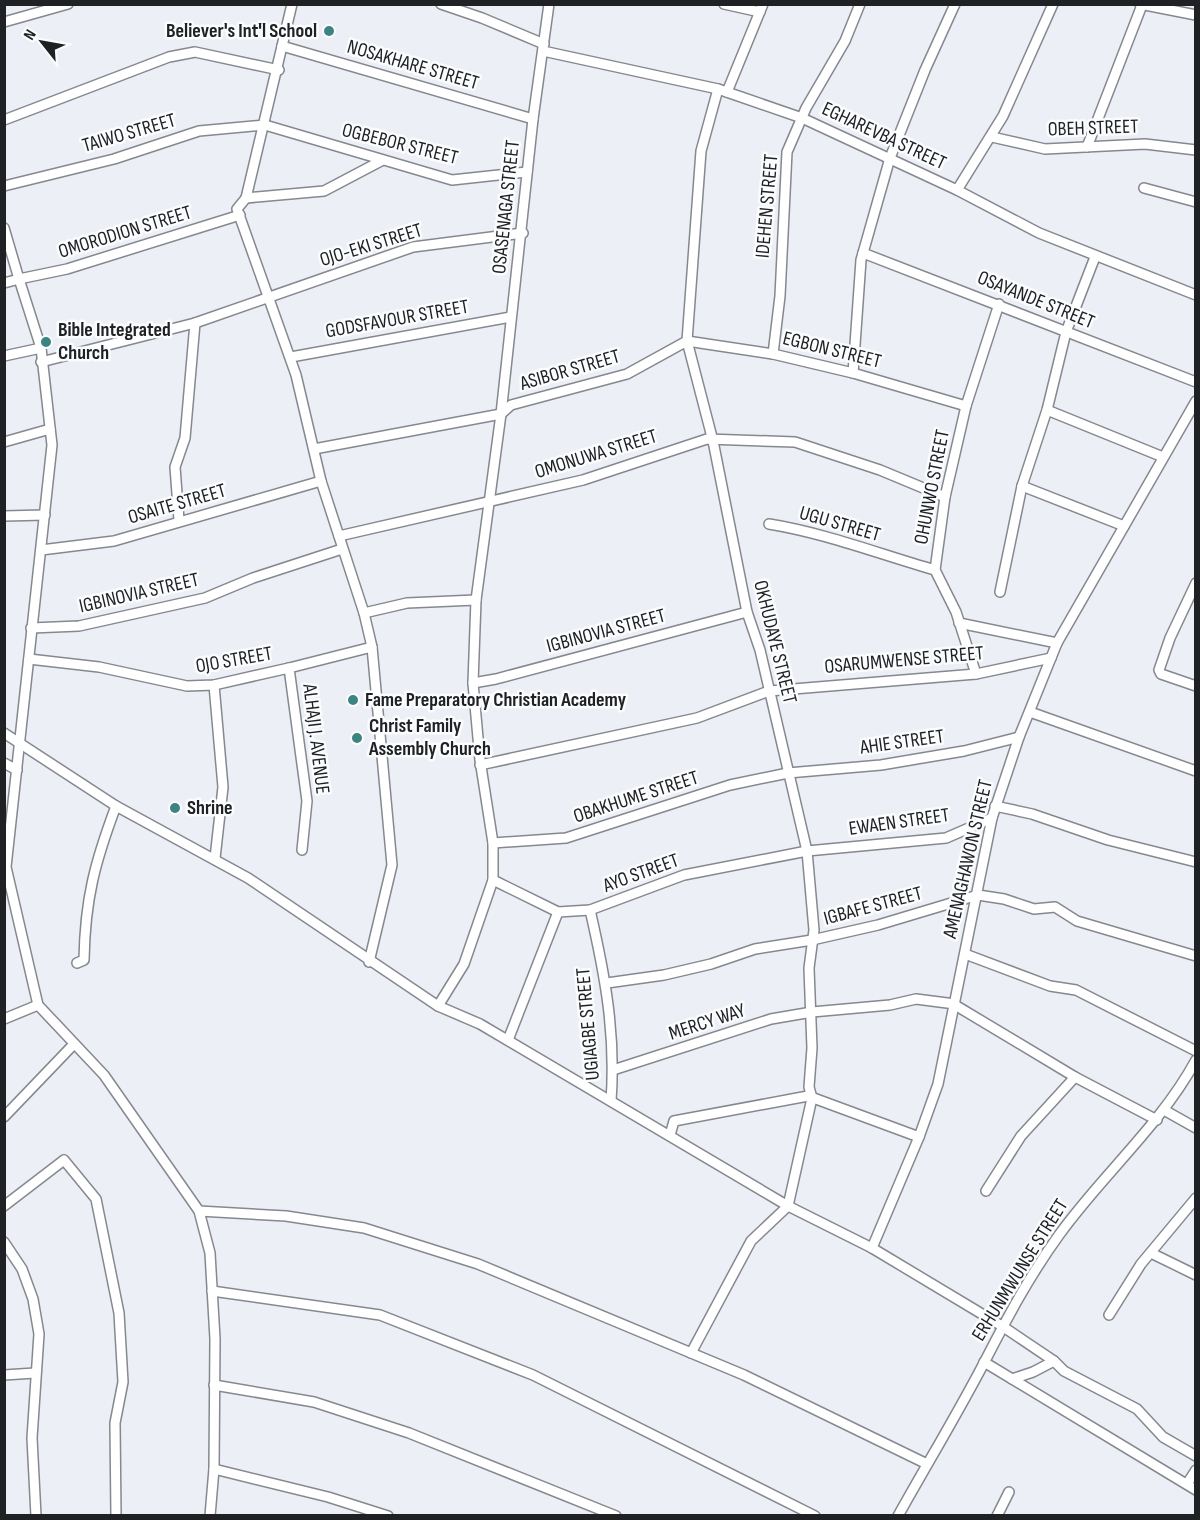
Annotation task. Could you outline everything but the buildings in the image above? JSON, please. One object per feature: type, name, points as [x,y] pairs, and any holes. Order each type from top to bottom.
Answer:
[{"type":"street","points":[[4,22],[68,4]]},
{"type":"street","points":[[292,4],[279,70],[246,198],[237,209],[267,297],[291,357],[321,481],[364,613],[372,647],[392,866],[369,962]]},
{"type":"street","name":"EGHAREVBA STREET","points":[[441,4],[482,18],[543,48],[723,91],[802,118],[957,190],[1040,233],[1095,257],[1196,295]]},
{"type":"street","name":"OSASENAGA STREET","points":[[473,683],[476,600],[501,414],[523,233],[533,119],[549,4]]},
{"type":"street","points":[[724,4],[762,8]]},
{"type":"street","name":"IDEHEN STREET","points":[[773,354],[780,296],[787,152],[802,118],[845,41],[860,4]]},
{"type":"street","points":[[853,373],[863,253],[890,158],[925,70],[956,4]]},
{"type":"street","points":[[957,190],[992,137],[1018,86],[1053,4]]},
{"type":"street","points":[[1087,147],[1141,5],[1196,15]]},
{"type":"street","name":"OKHUDAYE STREET","points":[[762,8],[723,91],[701,151],[687,341],[713,441],[747,612],[769,690],[807,851],[814,930],[809,968],[812,1012],[809,1087],[812,1098],[788,1206]]},
{"type":"street","name":"NOSAKHARE STREET","points":[[282,46],[533,119]]},
{"type":"street","points":[[4,120],[177,55],[195,52],[279,70]]},
{"type":"street","name":"OGBEBOR STREET","points":[[265,125],[381,161],[452,180],[527,172]]},
{"type":"street","name":"TAIWO STREET","points":[[4,186],[114,159],[199,131],[265,125]]},
{"type":"street","name":"OBEH STREET","points":[[992,137],[1045,149],[1145,144],[1196,150]]},
{"type":"street","points":[[246,198],[324,191],[381,161]]},
{"type":"street","points":[[1144,188],[1196,202]]},
{"type":"street","name":"OMORODION STREET","points":[[4,283],[67,270],[240,215]]},
{"type":"street","points":[[4,228],[41,348],[52,445],[5,867],[38,1005],[104,1075],[199,1211],[210,1253],[212,1291],[214,1469],[210,1515]]},
{"type":"street","name":"OJO-EKI STREET","points":[[267,297],[414,247],[523,233]]},
{"type":"street","name":"OSAYANDE STREET","points":[[863,253],[1196,382]]},
{"type":"street","points":[[1000,592],[1022,486],[1047,410],[1066,332],[1095,257]]},
{"type":"street","points":[[41,362],[195,323],[267,297]]},
{"type":"street","name":"OHUNWO STREET","points":[[976,674],[959,623],[935,570],[945,497],[966,406],[999,304]]},
{"type":"street","name":"GODSFAVOUR STREET","points":[[291,357],[511,317]]},
{"type":"street","points":[[179,520],[176,467],[185,438],[195,323]]},
{"type":"street","name":"EGBON STREET","points":[[687,341],[773,354],[853,373],[966,406]]},
{"type":"street","name":"ASIBOR STREET","points":[[314,449],[501,414],[511,405],[627,374],[687,341]]},
{"type":"street","points":[[4,356],[41,348]]},
{"type":"street","name":"AMENAGHAWON STREET","points":[[872,1248],[919,1137],[938,1083],[992,818],[1019,737],[1057,643],[1196,401]]},
{"type":"street","points":[[1047,410],[1163,457]]},
{"type":"street","points":[[4,442],[50,429]]},
{"type":"street","name":"OMONUWA STREET","points":[[339,536],[583,480],[700,440],[795,442],[880,470],[945,497]]},
{"type":"street","name":"OSAITE STREET","points":[[41,549],[114,541],[179,520],[321,481]]},
{"type":"street","points":[[1022,486],[1124,526]]},
{"type":"street","points":[[4,516],[45,515]]},
{"type":"street","name":"UGU STREET","points":[[769,524],[808,530],[863,550],[935,570]]},
{"type":"street","name":"IGBINOVIA STREET","points":[[31,628],[79,626],[205,598],[253,578],[342,549]]},
{"type":"street","points":[[1196,583],[1170,638],[1159,670],[1161,674],[1196,687]]},
{"type":"street","points":[[364,613],[407,603],[476,600]]},
{"type":"street","name":"IGBINOVIA STREET","points":[[473,683],[496,679],[747,612]]},
{"type":"street","points":[[959,623],[1057,643]]},
{"type":"street","name":"OJO STREET","points":[[29,659],[99,667],[187,686],[214,685],[372,647]]},
{"type":"street","name":"OSARUMWENSE STREET","points":[[480,765],[697,718],[769,690],[976,674],[1051,658]]},
{"type":"street","name":"ALHAJI J. AVENUE","points":[[289,668],[307,801],[302,850]]},
{"type":"street","points":[[438,1006],[464,964],[493,880],[492,843],[480,765],[473,683]]},
{"type":"street","points":[[214,685],[223,788],[215,858]]},
{"type":"street","points":[[1030,711],[1196,771]]},
{"type":"street","points":[[4,733],[20,741],[116,806],[215,858],[438,1006],[480,1024],[788,1206],[872,1248],[1002,1326],[1054,1360],[1064,1371],[1137,1408],[1163,1437],[1196,1456]]},
{"type":"street","name":"AHIE STREET","points":[[788,773],[880,765],[964,751],[1019,737]]},
{"type":"street","points":[[4,763],[17,770]]},
{"type":"street","name":"OBAKHUME STREET","points":[[492,843],[566,838],[730,785],[788,773]]},
{"type":"street","points":[[77,963],[84,960],[86,906],[96,858],[116,806]]},
{"type":"street","points":[[995,806],[1032,814],[1108,840],[1196,862]]},
{"type":"street","name":"EWAEN STREET","points":[[807,851],[946,838],[992,818]]},
{"type":"street","name":"AYO STREET","points":[[493,880],[558,912],[590,910],[684,875],[807,851]]},
{"type":"street","points":[[978,895],[1004,899],[1034,909],[1055,907],[1077,921],[1196,956]]},
{"type":"street","name":"IGBAFE STREET","points":[[607,983],[664,975],[711,964],[755,949],[812,940],[878,925],[978,895]]},
{"type":"street","name":"UGIAGBE STREET","points":[[590,910],[607,983],[614,1070],[611,1101]]},
{"type":"street","points":[[508,1040],[558,912]]},
{"type":"street","points":[[965,954],[1050,986],[1076,990],[1114,1012],[1196,1051]]},
{"type":"street","name":"MERCY WAY","points":[[614,1070],[771,1019],[812,1012],[890,1005],[916,999],[955,1004]]},
{"type":"street","points":[[955,1004],[1075,1077],[1157,1120]]},
{"type":"street","points":[[4,1019],[38,1005]]},
{"type":"street","points":[[4,1117],[74,1044]]},
{"type":"street","name":"ERHUNMWUNSE STREET","points":[[898,1515],[1002,1326],[1058,1236],[1113,1166],[1157,1120],[1196,1060]]},
{"type":"street","points":[[986,1191],[1021,1136],[1075,1077]]},
{"type":"street","points":[[670,1135],[674,1121],[808,1096],[919,1137]]},
{"type":"street","points":[[1164,1110],[1196,1128]]},
{"type":"street","points":[[4,1206],[61,1161],[66,1161],[96,1200],[119,1313],[123,1382],[115,1423],[116,1515]]},
{"type":"street","points":[[1109,1315],[1141,1264],[1196,1198]]},
{"type":"street","points":[[691,1353],[751,1241],[788,1206]]},
{"type":"street","points":[[199,1211],[286,1216],[364,1228],[478,1264],[624,1327],[744,1375],[927,1464]]},
{"type":"street","points":[[4,1242],[22,1269],[33,1299],[39,1334],[32,1438],[36,1515]]},
{"type":"street","points":[[1151,1252],[1196,1275]]},
{"type":"street","points":[[212,1291],[380,1315],[533,1375],[814,1515]]},
{"type":"street","points":[[1012,1379],[1033,1372],[1054,1360]]},
{"type":"street","points":[[984,1362],[1147,1463],[1196,1490]]},
{"type":"street","points":[[4,1375],[35,1373]]},
{"type":"street","points":[[214,1385],[314,1402],[367,1419],[409,1433],[616,1515]]},
{"type":"street","points":[[214,1469],[328,1497],[388,1515]]},
{"type":"street","points":[[1187,1484],[1196,1470]]},
{"type":"street","points":[[997,1515],[1009,1492]]},
{"type":"place","name":"Believer's Int'l School","points":[[329,31]]},
{"type":"place","name":"Bible Integrated Church","points":[[46,342]]},
{"type":"place","name":"Fame Preparatory Christian Academy","points":[[353,700]]},
{"type":"place","name":"Christ Family Assembly Church","points":[[357,738]]},
{"type":"place","name":"Shrine","points":[[175,808]]}]
